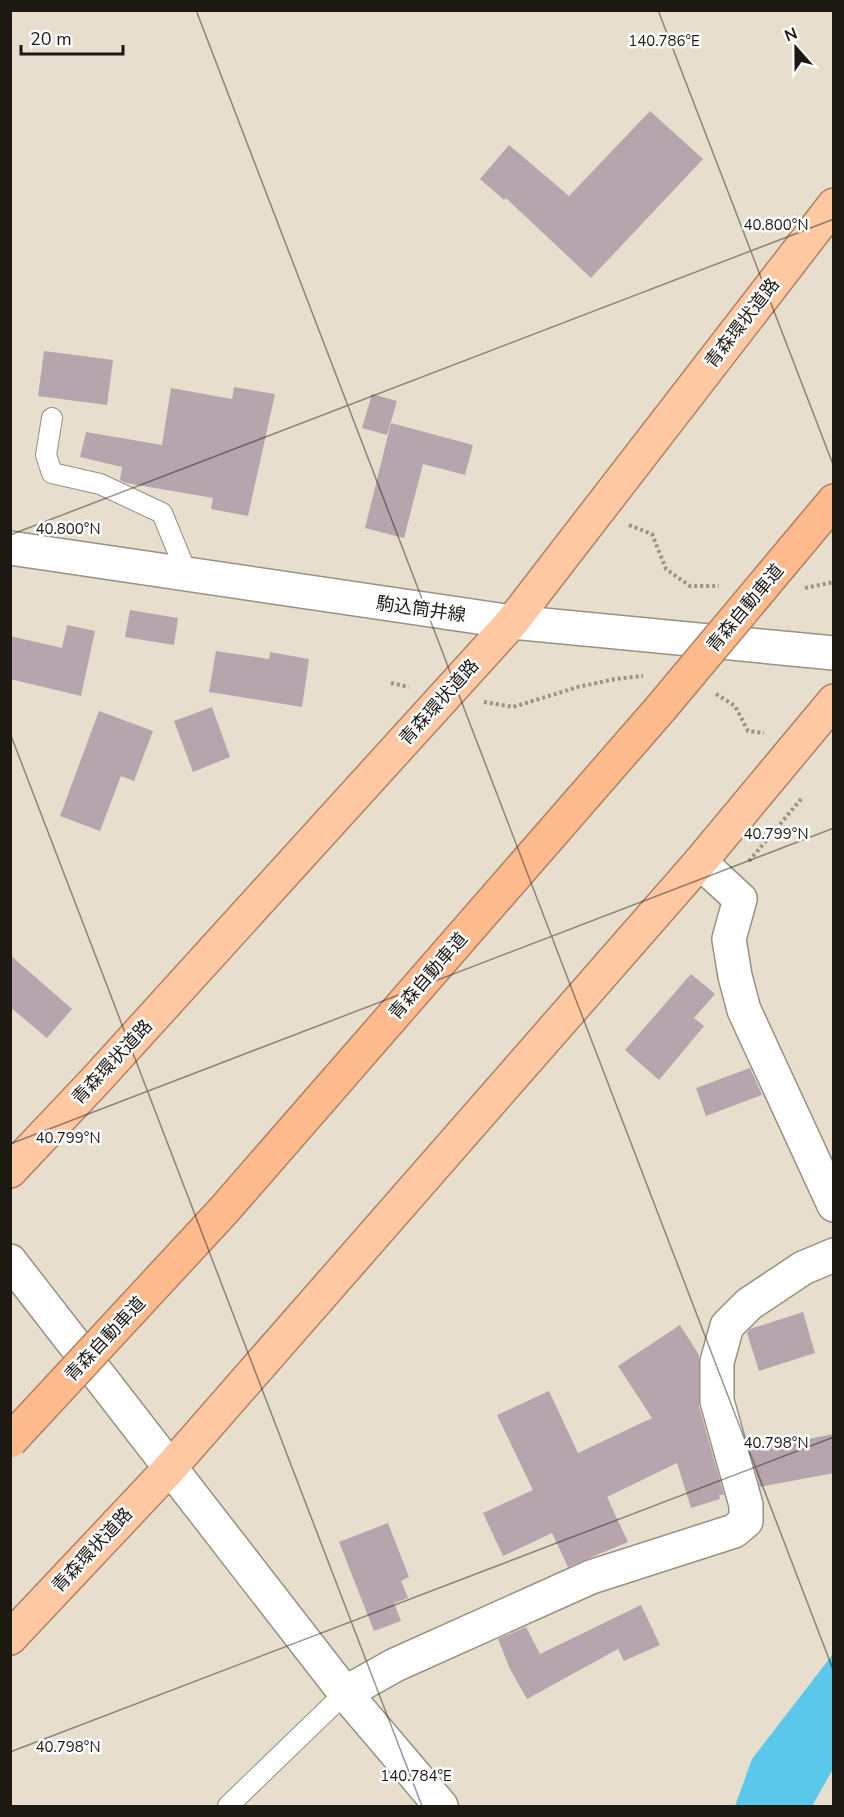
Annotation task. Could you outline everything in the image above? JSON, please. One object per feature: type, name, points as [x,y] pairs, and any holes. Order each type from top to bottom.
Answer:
[{"type":"highway","name":"青森環状道路","points":[[10,1171],[96,1080],[512,622],[834,205]]},
{"type":"highway","name":"青森自動車道","points":[[10,1442],[224,1210],[661,708],[834,501]]},
{"type":"highway","name":"青森環状道路","points":[[10,1638],[170,1468],[700,862],[834,701]]},
{"type":"street","name":"駒込筒井線","points":[[10,548],[512,622],[834,653]]},
{"type":"street","points":[[700,862],[740,899],[729,939],[744,1010],[834,1205]]},
{"type":"street","points":[[345,1693],[394,1665],[591,1577],[734,1531],[746,1521],[746,1505],[717,1401],[717,1362],[727,1326],[749,1304],[803,1268],[834,1255]]},
{"type":"street","points":[[10,1261],[345,1693],[441,1806]]},
{"type":"lane","points":[[51,418],[46,455],[52,473],[100,484],[162,513],[187,574]]},
{"type":"lane","points":[[228,1806],[345,1693]]},
{"type":"path","points":[[597,512],[652,534],[666,569],[690,586],[722,586]]},
{"type":"path","points":[[799,588],[810,588],[834,582]]},
{"type":"path","points":[[391,682],[513,707],[578,687],[615,679],[647,676]]},
{"type":"path","points":[[706,688],[735,706],[748,731],[804,737]]},
{"type":"path","points":[[728,888],[803,795]]},
{"type":"water","points":[[833,1654],[833,1769],[812,1806],[735,1806],[752,1759]]},
{"type":"building","points":[[650,111],[703,159],[591,278],[506,198],[504,200],[480,179],[509,145],[569,196]]},
{"type":"building","points":[[44,351],[113,360],[107,405],[38,396]]},
{"type":"building","points":[[234,387],[275,394],[248,516],[211,509],[213,498],[126,483],[120,480],[122,467],[80,457],[86,432],[162,445],[171,388],[232,399]]},
{"type":"building","points":[[372,394],[397,401],[387,435],[362,428]]},
{"type":"building","points":[[391,423],[473,445],[465,475],[423,464],[404,538],[365,528]]},
{"type":"building","points":[[130,610],[178,618],[174,645],[125,637]]},
{"type":"building","points":[[67,625],[95,631],[81,696],[10,679],[10,636],[62,648]]},
{"type":"building","points":[[216,651],[269,659],[270,652],[309,659],[302,707],[209,692]]},
{"type":"building","points":[[212,707],[230,757],[193,772],[174,721]]},
{"type":"building","points":[[99,711],[153,731],[134,781],[121,776],[100,831],[60,816]]},
{"type":"building","points":[[10,955],[72,1009],[47,1038],[10,1007]]},
{"type":"building","points":[[691,974],[715,994],[694,1018],[704,1026],[659,1080],[625,1050]]},
{"type":"building","points":[[750,1068],[762,1095],[706,1116],[696,1088]]},
{"type":"building","points":[[803,1312],[815,1353],[759,1371],[747,1333],[750,1329]]},
{"type":"building","points":[[680,1325],[699,1355],[699,1406],[724,1495],[719,1495],[720,1499],[691,1508],[677,1463],[607,1497],[628,1542],[568,1567],[552,1533],[503,1556],[483,1513],[533,1490],[497,1415],[549,1391],[578,1453],[652,1418],[618,1366]]},
{"type":"building","points":[[834,1434],[834,1473],[760,1487],[750,1450]]},
{"type":"building","points":[[388,1523],[409,1577],[401,1581],[408,1598],[394,1603],[401,1621],[374,1631],[339,1542]]},
{"type":"building","points":[[641,1605],[660,1645],[624,1661],[618,1649],[527,1699],[510,1669],[498,1639],[526,1627],[540,1654]]}]
